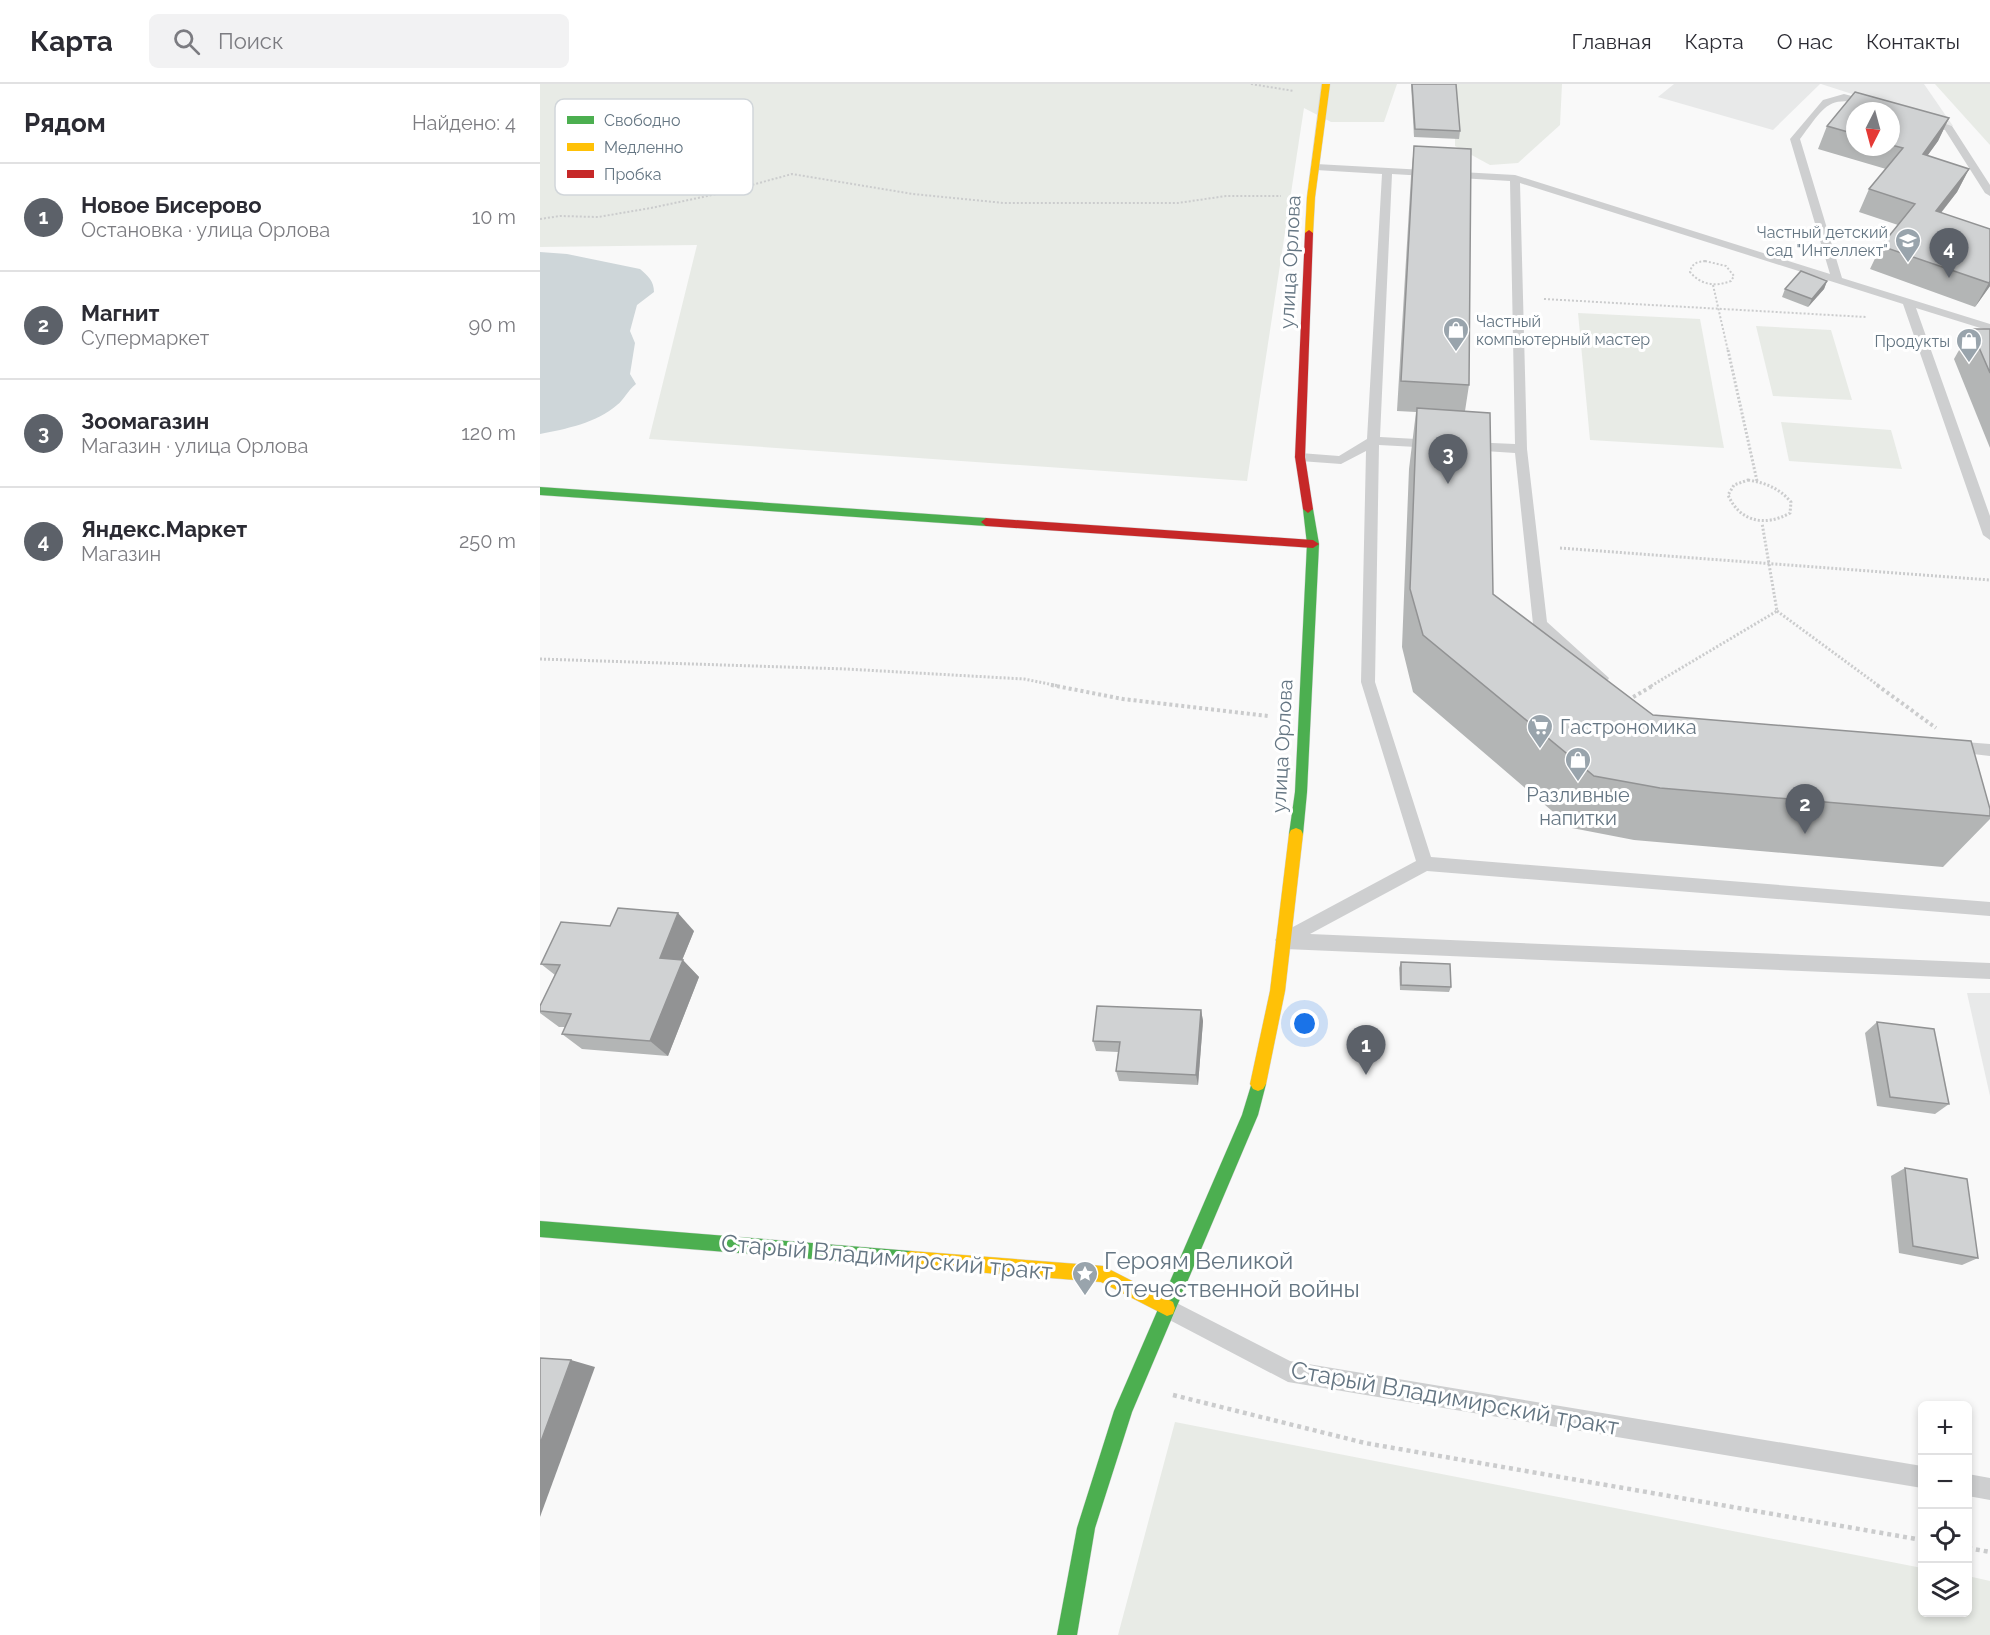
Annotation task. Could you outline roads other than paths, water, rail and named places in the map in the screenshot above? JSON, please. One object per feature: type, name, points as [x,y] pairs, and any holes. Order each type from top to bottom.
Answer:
[{"type":"street","name":"улица Орлова","points":[[1067,1635],[1086,1528],[1123,1411],[1250,1115],[1266,1056],[1284,940],[1301,792],[1313,544],[1300,457],[1311,197],[1325,90]]},
{"type":"street","points":[[540,491],[1313,544]]},
{"type":"street","name":"Старый Владимирский тракт","points":[[540,1229],[1103,1274],[1167,1308]]},
{"type":"lane","points":[[1837,280],[1795,138],[1824,102],[1834,97],[1847,95],[1870,102]]},
{"type":"lane","points":[[1909,115],[1949,128],[1990,193]]},
{"type":"lane","points":[[1316,167],[1515,178],[1990,328]]},
{"type":"lane","points":[[1387,171],[1374,441],[1368,682],[1425,864]]},
{"type":"lane","points":[[1515,178],[1521,449],[1540,624],[1627,700]]},
{"type":"lane","points":[[1908,302],[1990,535]]},
{"type":"lane","points":[[1300,457],[1341,460],[1374,441],[1521,449]]},
{"type":"lane","points":[[1940,746],[1990,750]]},
{"type":"lane","points":[[1284,940],[1425,864],[1990,909]]},
{"type":"lane","points":[[1284,940],[1990,971]]},
{"type":"lane","name":"Старый Владимирский тракт","points":[[1167,1308],[1287,1371],[1918,1476]]},
{"type":"lane","points":[[1972,1486],[1990,1489]]},
{"type":"place","name":"Частный детский сад \"Интеллект\"","points":[[1908,264]]},
{"type":"place","name":"Яндекс.Маркет","points":[[1949,278]]},
{"type":"place","name":"Частный компьютерный мастер","points":[[1456,353]]},
{"type":"place","name":"Продукты","points":[[1969,364]]},
{"type":"place","name":"Зоомагазин","points":[[1448,484]]},
{"type":"place","name":"Гастрономика","points":[[1540,750]]},
{"type":"place","name":"Разливные напитки","points":[[1578,783]]},
{"type":"place","name":"Магнит","points":[[1805,834]]},
{"type":"place","name":"Новое Бисерово","points":[[1366,1075]]},
{"type":"place","name":"Героям Великой Отечественной войны","points":[[1085,1297]]}]
